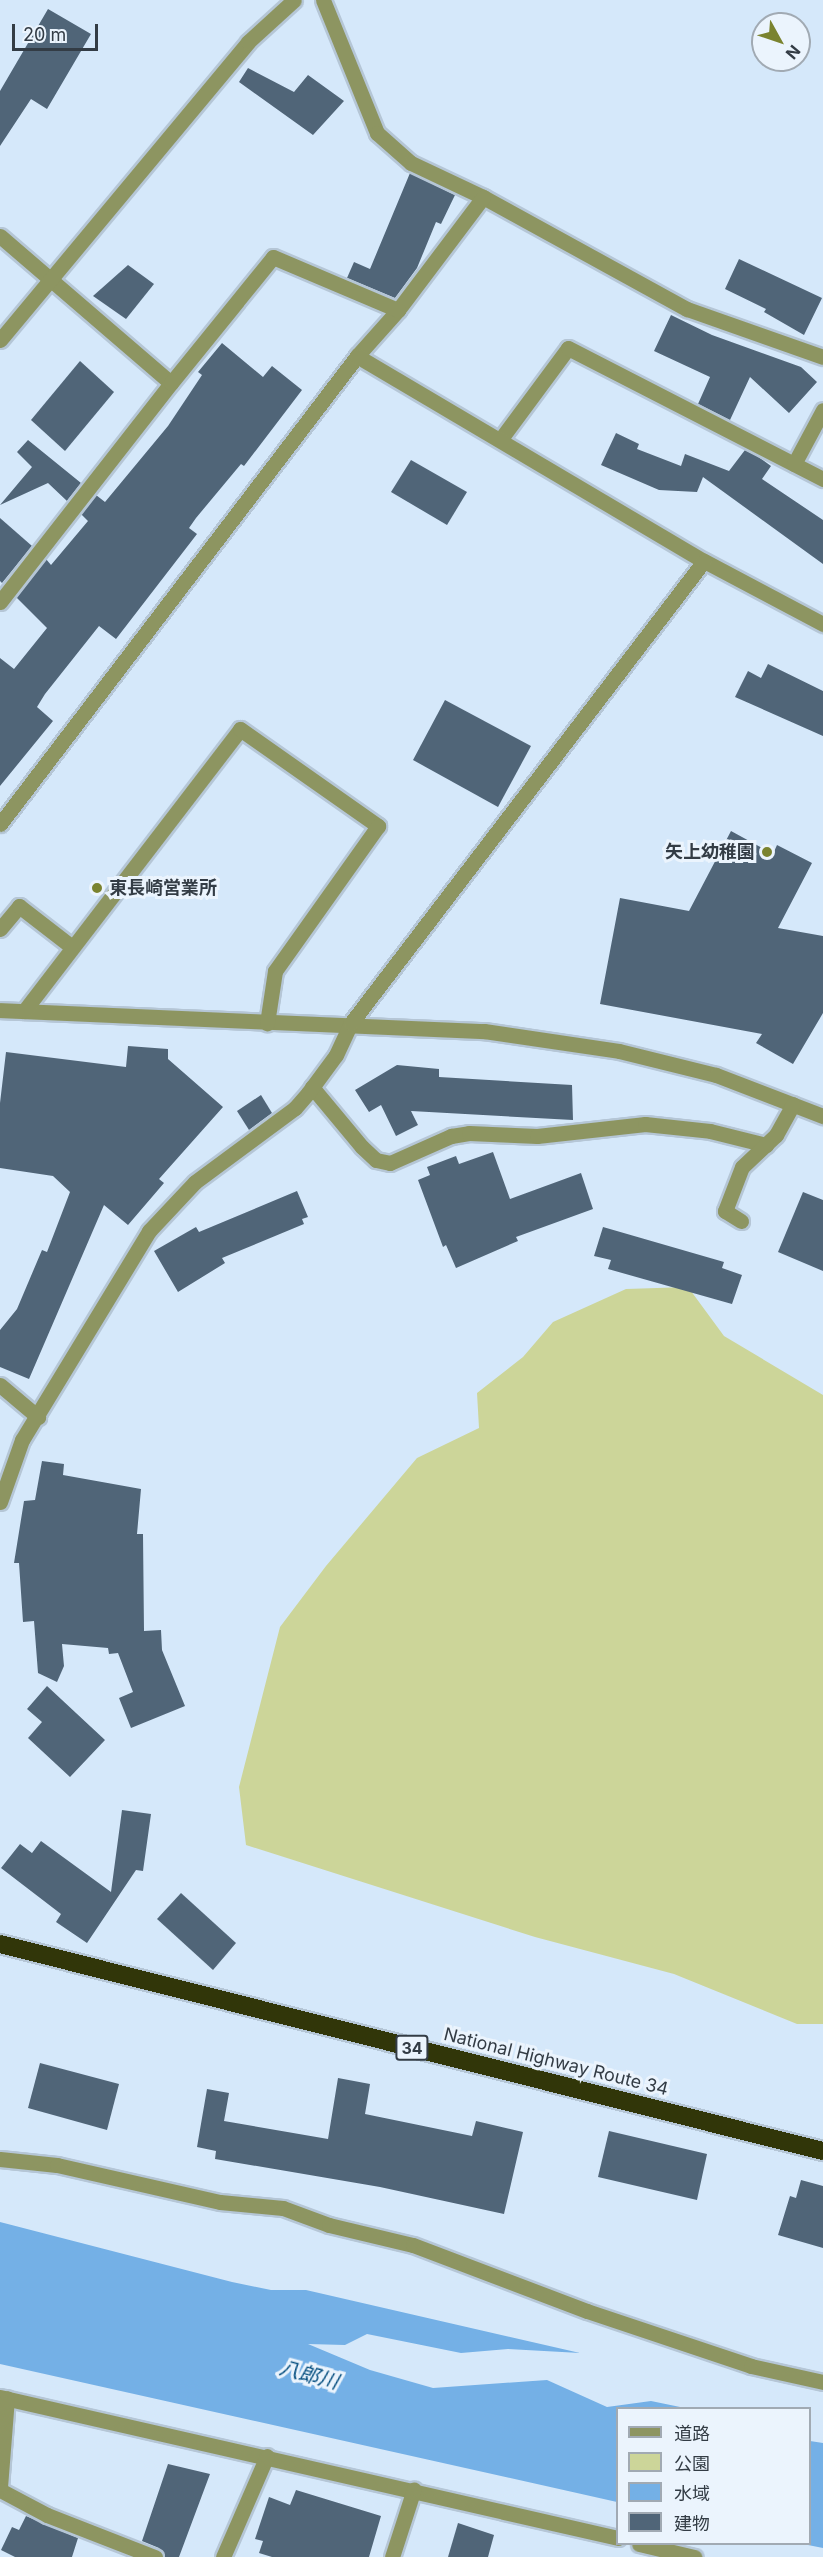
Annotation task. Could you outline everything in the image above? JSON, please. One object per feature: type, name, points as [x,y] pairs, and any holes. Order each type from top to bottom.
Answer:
[{"type":"highway","name":"National Highway Route 34","points":[[0,1944],[823,2151]]},
{"type":"street","points":[[0,340],[248,42],[294,0]]},
{"type":"street","points":[[323,0],[377,133],[411,163],[483,197],[687,309],[823,357]]},
{"type":"street","points":[[0,824],[357,356],[398,310],[483,197]]},
{"type":"street","points":[[0,236],[171,383]]},
{"type":"street","points":[[0,602],[171,383],[273,257],[398,310]]},
{"type":"street","points":[[500,440],[568,348],[823,479]]},
{"type":"street","points":[[357,356],[704,561],[823,624]]},
{"type":"street","points":[[794,464],[823,410]]},
{"type":"street","points":[[0,1502],[22,1440],[149,1231],[195,1182],[295,1108],[336,1055],[351,1023],[704,561]]},
{"type":"street","points":[[24,1011],[240,729],[378,826],[275,971],[267,1023]]},
{"type":"street","points":[[0,929],[19,906],[72,947]]},
{"type":"street","points":[[0,1010],[267,1023],[351,1023],[484,1030],[619,1051],[716,1075],[823,1116]]},
{"type":"street","points":[[312,1087],[362,1147],[376,1160],[390,1162],[451,1136],[470,1133],[537,1136],[645,1124],[710,1131],[766,1145]]},
{"type":"street","points":[[741,1221],[725,1211],[742,1167],[776,1135],[793,1104]]},
{"type":"street","points":[[0,1385],[38,1417]]},
{"type":"street","points":[[0,2159],[57,2165],[220,2202],[282,2208],[329,2225],[413,2245],[587,2311],[751,2366],[823,2382]]},
{"type":"street","points":[[155,2557],[47,2515],[0,2488],[3,2397],[414,2489],[616,2538]]},
{"type":"street","points":[[223,2557],[267,2456]]},
{"type":"street","points":[[392,2557],[414,2489]]},
{"type":"street","points":[[643,2545],[694,2557]]},
{"type":"green space","points":[[688,1287],[724,1336],[823,1395],[823,2024],[797,2024],[674,1974],[535,1937],[246,1845],[239,1787],[280,1627],[326,1566],[417,1458],[479,1428],[477,1393],[523,1357],[553,1322],[626,1289]]},
{"type":"water","name":"八郎川","points":[[0,2222],[232,2282],[271,2290],[306,2290],[580,2353],[508,2349],[461,2353],[367,2334],[345,2345],[308,2344],[370,2370],[433,2388],[547,2380],[607,2407],[651,2401],[680,2407],[616,2407],[616,2502],[0,2364]]},
{"type":"water","points":[[811,2441],[823,2443],[823,2548],[808,2545],[811,2545]]},
{"type":"building","points":[[48,9],[91,34],[47,109],[31,99],[0,146],[0,91]]},
{"type":"building","points":[[248,68],[294,92],[308,75],[344,101],[313,135],[239,82]]},
{"type":"building","points":[[410,173],[455,195],[441,224],[436,222],[417,268],[395,298],[347,278],[354,262],[370,269]]},
{"type":"building","points":[[739,259],[822,298],[804,335],[764,312],[766,309],[725,289]]},
{"type":"building","points":[[128,265],[154,284],[126,319],[93,296]]},
{"type":"building","points":[[671,315],[712,335],[801,367],[817,382],[789,413],[750,377],[730,420],[698,404],[710,377],[654,351]]},
{"type":"building","points":[[222,343],[263,377],[272,366],[302,390],[244,466],[241,464],[196,518],[189,528],[197,534],[116,639],[99,626],[45,694],[37,707],[53,721],[0,786],[0,658],[14,669],[47,628],[16,597],[46,559],[51,565],[88,521],[81,514],[96,495],[105,502],[168,426],[202,375],[198,372]]},
{"type":"building","points":[[80,361],[114,392],[65,451],[31,420]]},
{"type":"building","points":[[616,433],[639,444],[637,449],[681,466],[685,454],[729,471],[745,450],[757,456],[771,466],[762,479],[823,520],[823,564],[703,477],[697,492],[659,490],[601,465]]},
{"type":"building","points":[[28,440],[81,483],[67,501],[48,483],[0,505],[32,467],[17,452]]},
{"type":"building","points":[[411,460],[467,492],[447,525],[391,492]]},
{"type":"building","points":[[0,518],[32,546],[2,583],[0,581]]},
{"type":"building","points":[[768,664],[823,691],[823,736],[735,697],[748,671],[761,678]]},
{"type":"building","points":[[445,700],[531,746],[498,807],[413,760]]},
{"type":"building","points":[[731,831],[773,854],[777,845],[812,863],[778,928],[823,936],[823,1013],[793,1064],[756,1043],[762,1034],[600,1004],[620,898],[689,911]]},
{"type":"building","points":[[128,1046],[168,1049],[168,1059],[223,1107],[159,1179],[164,1183],[128,1225],[104,1205],[29,1379],[0,1367],[0,1330],[17,1309],[42,1250],[47,1252],[70,1192],[53,1176],[0,1168],[0,1103],[6,1052],[126,1067]]},
{"type":"building","points":[[397,1065],[439,1069],[439,1077],[572,1085],[573,1120],[411,1111],[418,1125],[396,1136],[381,1105],[369,1112],[355,1090]]},
{"type":"building","points":[[261,1095],[272,1113],[249,1130],[237,1111]]},
{"type":"building","points":[[493,1152],[510,1199],[581,1173],[593,1209],[516,1237],[518,1241],[456,1268],[446,1245],[443,1247],[418,1180],[430,1175],[427,1167],[456,1156],[459,1164]]},
{"type":"building","points":[[297,1191],[308,1217],[302,1219],[304,1224],[222,1258],[225,1263],[178,1292],[154,1251],[196,1227],[199,1232]]},
{"type":"building","points":[[803,1192],[823,1200],[823,1271],[778,1252]]},
{"type":"building","points":[[603,1227],[724,1262],[722,1268],[742,1275],[732,1304],[608,1269],[611,1260],[594,1256]]},
{"type":"building","points":[[42,1461],[64,1464],[63,1475],[141,1489],[137,1534],[143,1534],[144,1631],[161,1630],[162,1650],[185,1706],[131,1728],[119,1698],[133,1692],[118,1653],[109,1654],[108,1648],[62,1644],[64,1666],[57,1682],[38,1673],[34,1621],[23,1622],[19,1563],[14,1563],[24,1501],[35,1500]]},
{"type":"building","points":[[47,1686],[105,1740],[70,1777],[28,1738],[42,1722],[27,1709]]},
{"type":"building","points":[[122,1810],[151,1814],[143,1871],[136,1870],[87,1943],[56,1922],[61,1914],[1,1868],[20,1844],[32,1853],[41,1841],[111,1892]]},
{"type":"building","points":[[181,1893],[236,1943],[213,1970],[157,1919]]},
{"type":"building","points":[[40,2063],[119,2084],[107,2130],[28,2108]]},
{"type":"building","points":[[338,2078],[370,2084],[365,2114],[472,2136],[476,2121],[523,2132],[504,2214],[380,2187],[215,2159],[216,2151],[197,2147],[207,2089],[229,2093],[224,2121],[328,2139]]},
{"type":"building","points":[[609,2131],[707,2154],[697,2200],[598,2177]]},
{"type":"building","points":[[801,2180],[823,2186],[823,2248],[778,2235],[790,2196],[796,2198]]},
{"type":"building","points":[[168,2464],[210,2474],[179,2557],[165,2557],[159,2548],[142,2541]]},
{"type":"building","points":[[296,2490],[381,2516],[369,2557],[272,2557],[259,2553],[263,2541],[255,2539],[269,2497],[290,2505]]},
{"type":"building","points":[[26,2516],[78,2538],[72,2557],[15,2557],[1,2550],[12,2527],[19,2530]]},
{"type":"building","points":[[458,2523],[494,2535],[488,2557],[448,2557]]},
{"type":"place","name":"矢上幼稚園","points":[[767,852]]},
{"type":"place","name":"東長崎営業所","points":[[97,888]]}]
